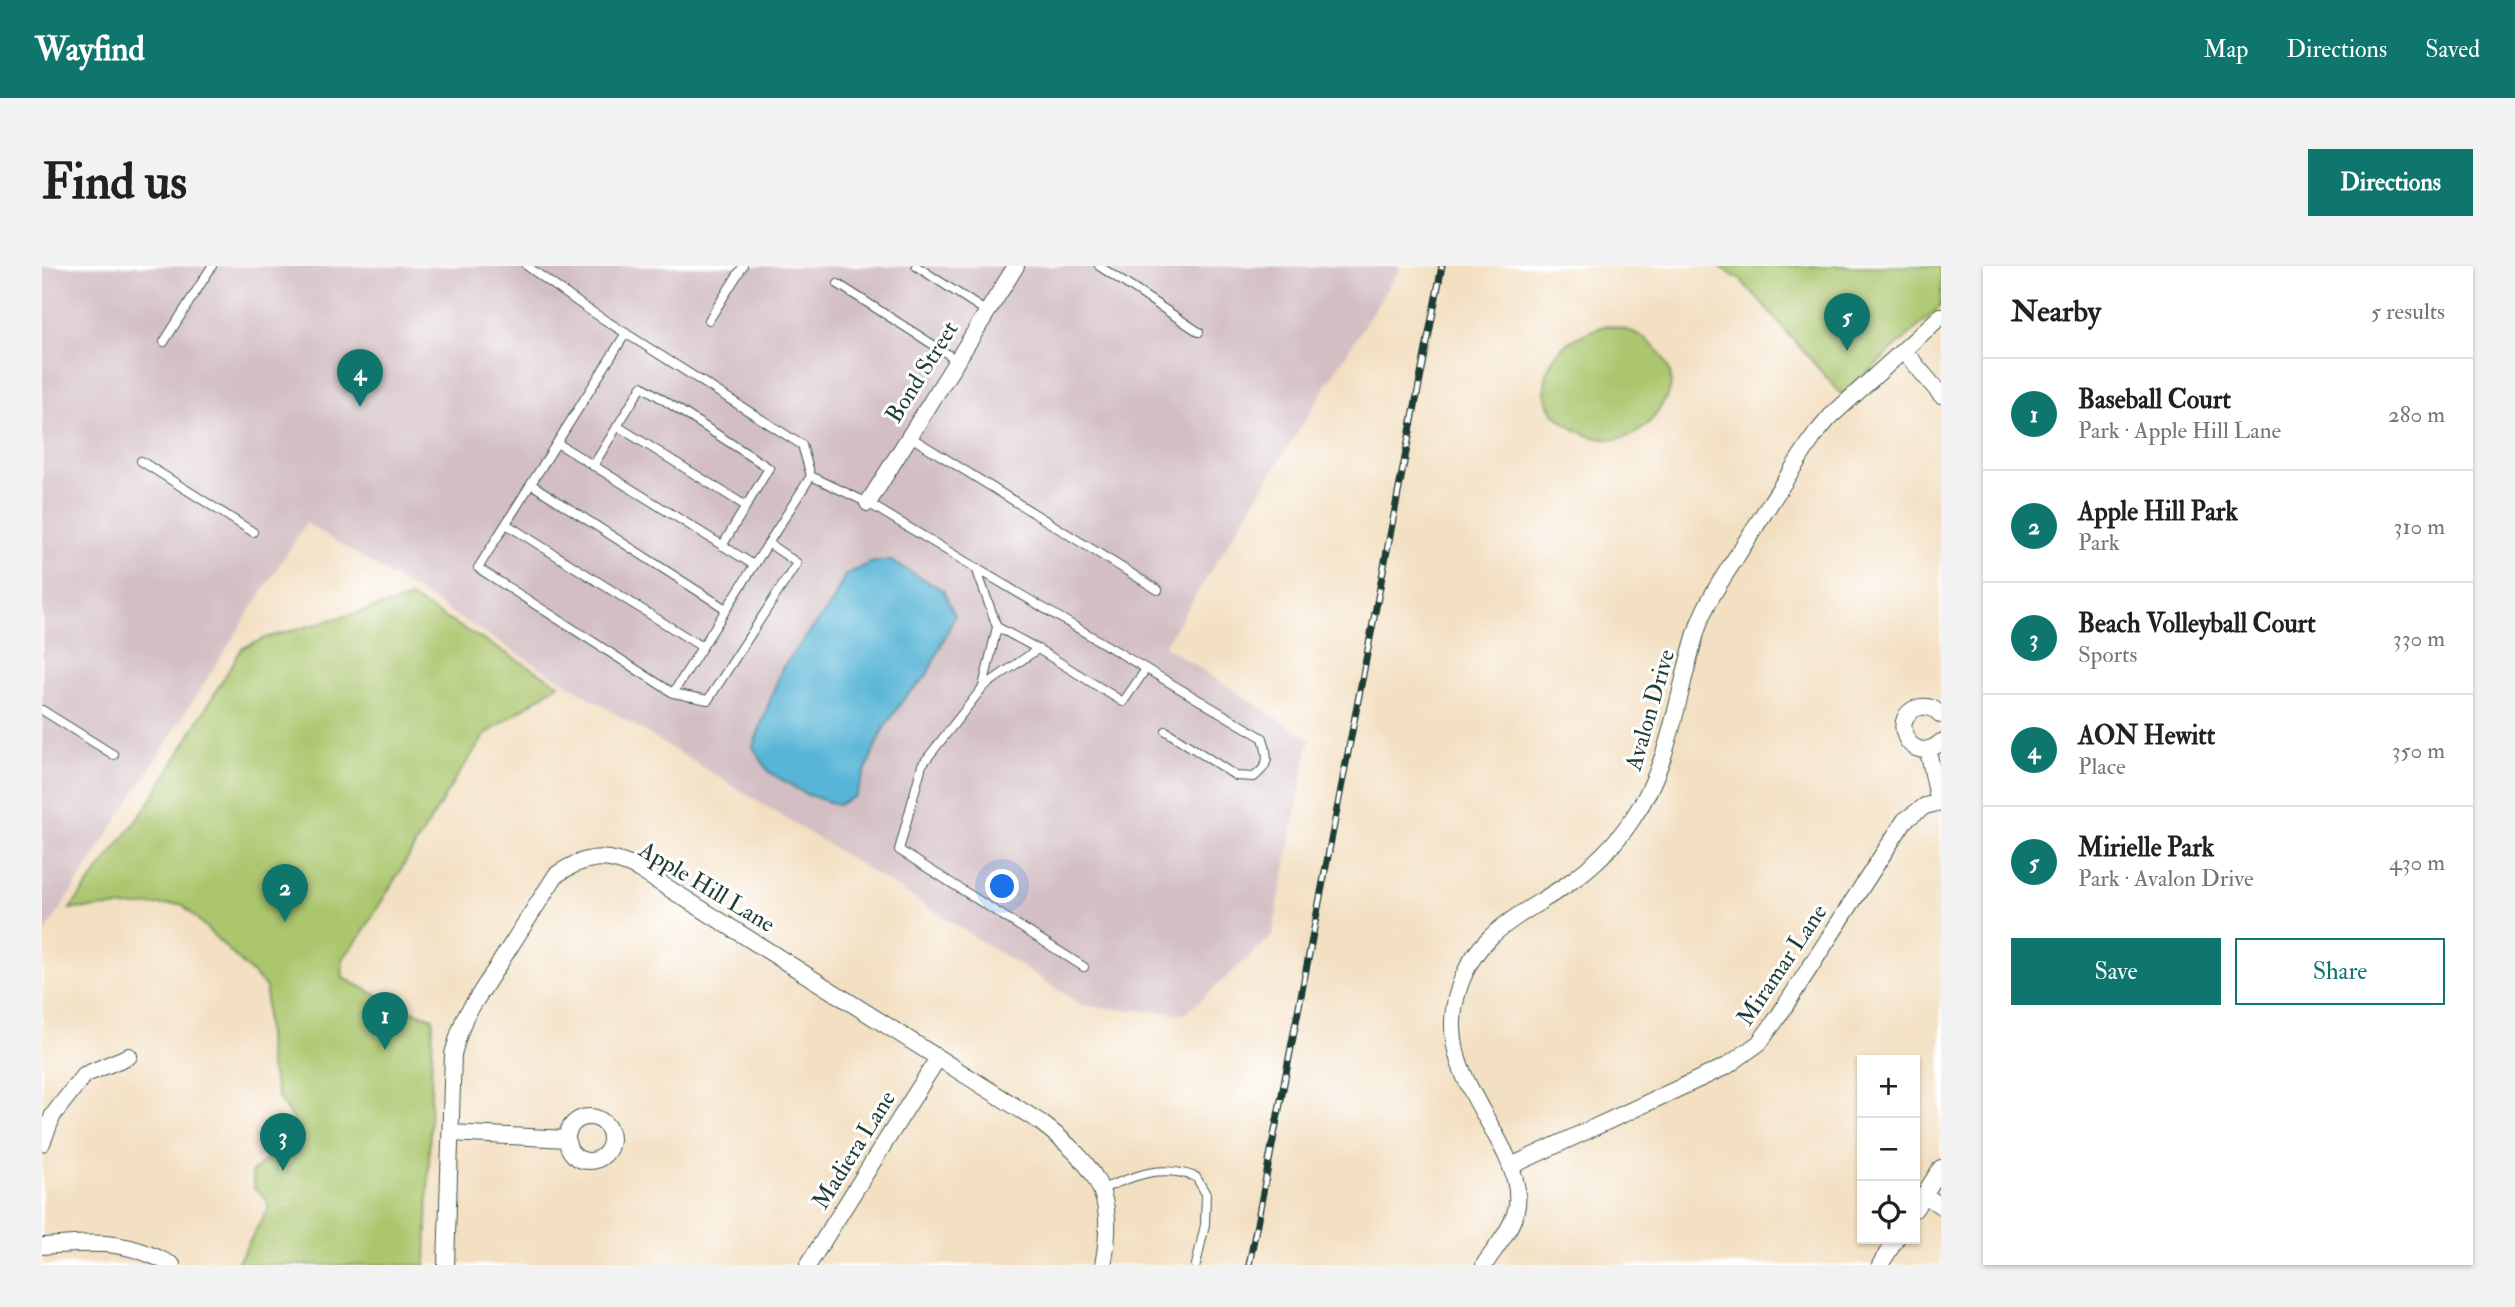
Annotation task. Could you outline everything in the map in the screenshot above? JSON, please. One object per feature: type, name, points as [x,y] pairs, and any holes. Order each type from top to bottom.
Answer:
[{"type":"street","name":"Bond Street","points":[[868,503],[1016,266]]},
{"type":"street","name":"Avalon Drive","points":[[1484,1265],[1514,1219],[1518,1194],[1511,1166],[1462,1073],[1454,1049],[1452,1024],[1458,988],[1482,944],[1496,930],[1586,871],[1613,845],[1633,818],[1654,782],[1663,760],[1697,632],[1715,591],[1815,435],[1830,417],[1941,316]]},
{"type":"street","points":[[1903,351],[1941,395]]},
{"type":"street","points":[[1940,802],[1934,746],[1914,747],[1903,730],[1907,716],[1918,708],[1932,708],[1941,715]]},
{"type":"street","name":"Miramar Lane","points":[[1511,1166],[1727,1066],[1759,1043],[1905,820],[1924,806],[1940,802]]},
{"type":"street","name":"Apple Hill Lane","points":[[446,1265],[453,1054],[465,1017],[556,875],[570,865],[589,858],[625,862],[638,869],[1040,1122],[1071,1146],[1094,1174],[1107,1207],[1107,1246],[1103,1265]]},
{"type":"street","points":[[42,1143],[52,1115],[84,1075],[129,1056]]},
{"type":"street","name":"Madiera Lane","points":[[808,1265],[939,1058]]},
{"type":"street","points":[[450,1133],[567,1139]]},
{"type":"street","points":[[1920,1200],[1941,1168]]},
{"type":"street","points":[[1920,1202],[1941,1206]]},
{"type":"street","points":[[42,1246],[97,1242],[117,1244],[137,1248],[172,1265]]},
{"type":"street","points":[[1880,1265],[1893,1244]]},
{"type":"lane","points":[[164,342],[212,266]]},
{"type":"lane","points":[[527,266],[626,333],[802,445],[810,476],[673,693]]},
{"type":"lane","points":[[709,320],[743,266]]},
{"type":"lane","points":[[916,266],[987,312]]},
{"type":"lane","points":[[1099,266],[1199,332]]},
{"type":"lane","points":[[838,284],[957,360]]},
{"type":"lane","points":[[626,333],[478,568],[673,693],[708,700],[797,563],[768,543]]},
{"type":"lane","points":[[593,466],[642,386],[769,468],[722,546]]},
{"type":"lane","points":[[617,426],[746,506]]},
{"type":"lane","points":[[909,436],[1158,590]]},
{"type":"lane","points":[[557,443],[754,565]]},
{"type":"lane","points":[[141,461],[253,532]]},
{"type":"lane","points":[[810,476],[868,503],[1263,738],[1268,757],[1265,769],[1254,777],[1236,776],[1166,731]]},
{"type":"lane","points":[[531,484],[726,609]]},
{"type":"lane","points":[[506,524],[702,647]]},
{"type":"lane","points":[[976,568],[997,627],[983,687]]},
{"type":"lane","points":[[997,627],[1123,702],[1146,669]]},
{"type":"lane","points":[[1038,649],[983,687],[922,765],[899,850],[1084,967]]},
{"type":"lane","points":[[42,709],[114,755]]},
{"type":"lane","points":[[1102,1189],[1146,1172],[1178,1170],[1196,1177],[1206,1194],[1205,1224],[1196,1265]]},
{"type":"shaded area","points":[[42,266],[1401,266],[1164,646],[1310,739],[1272,936],[1185,1014],[1084,1006],[306,523],[42,938]]},
{"type":"green space","points":[[1718,266],[1941,266],[1941,306],[1842,395],[1742,281]]},
{"type":"green space","points":[[1608,325],[1636,333],[1645,339],[1661,355],[1671,375],[1670,390],[1648,424],[1636,433],[1610,439],[1583,433],[1557,416],[1548,403],[1545,387],[1551,362],[1564,345]]},
{"type":"green space","points":[[411,598],[559,684],[486,734],[454,781],[362,934],[342,960],[343,978],[401,1007],[433,1018],[426,1265],[236,1265],[269,1207],[265,1197],[254,1188],[252,1172],[300,1131],[279,1099],[269,1064],[266,987],[182,904],[70,909],[148,805],[242,648],[265,638]]},
{"type":"water","points":[[889,560],[943,590],[955,616],[926,677],[905,697],[881,733],[855,796],[838,805],[806,794],[769,772],[753,747],[782,668],[832,603],[845,575],[870,563]]},
{"type":"railway","points":[[1249,1265],[1442,266]]},
{"type":"place","name":"Mirielle Park","points":[[1847,351]]},
{"type":"place","name":"AON Hewitt","points":[[360,407]]},
{"type":"place","name":"Apple Hill Park","points":[[285,922]]},
{"type":"place","name":"Baseball Court","points":[[385,1050]]},
{"type":"place","name":"Beach Volleyball Court","points":[[283,1171]]}]
